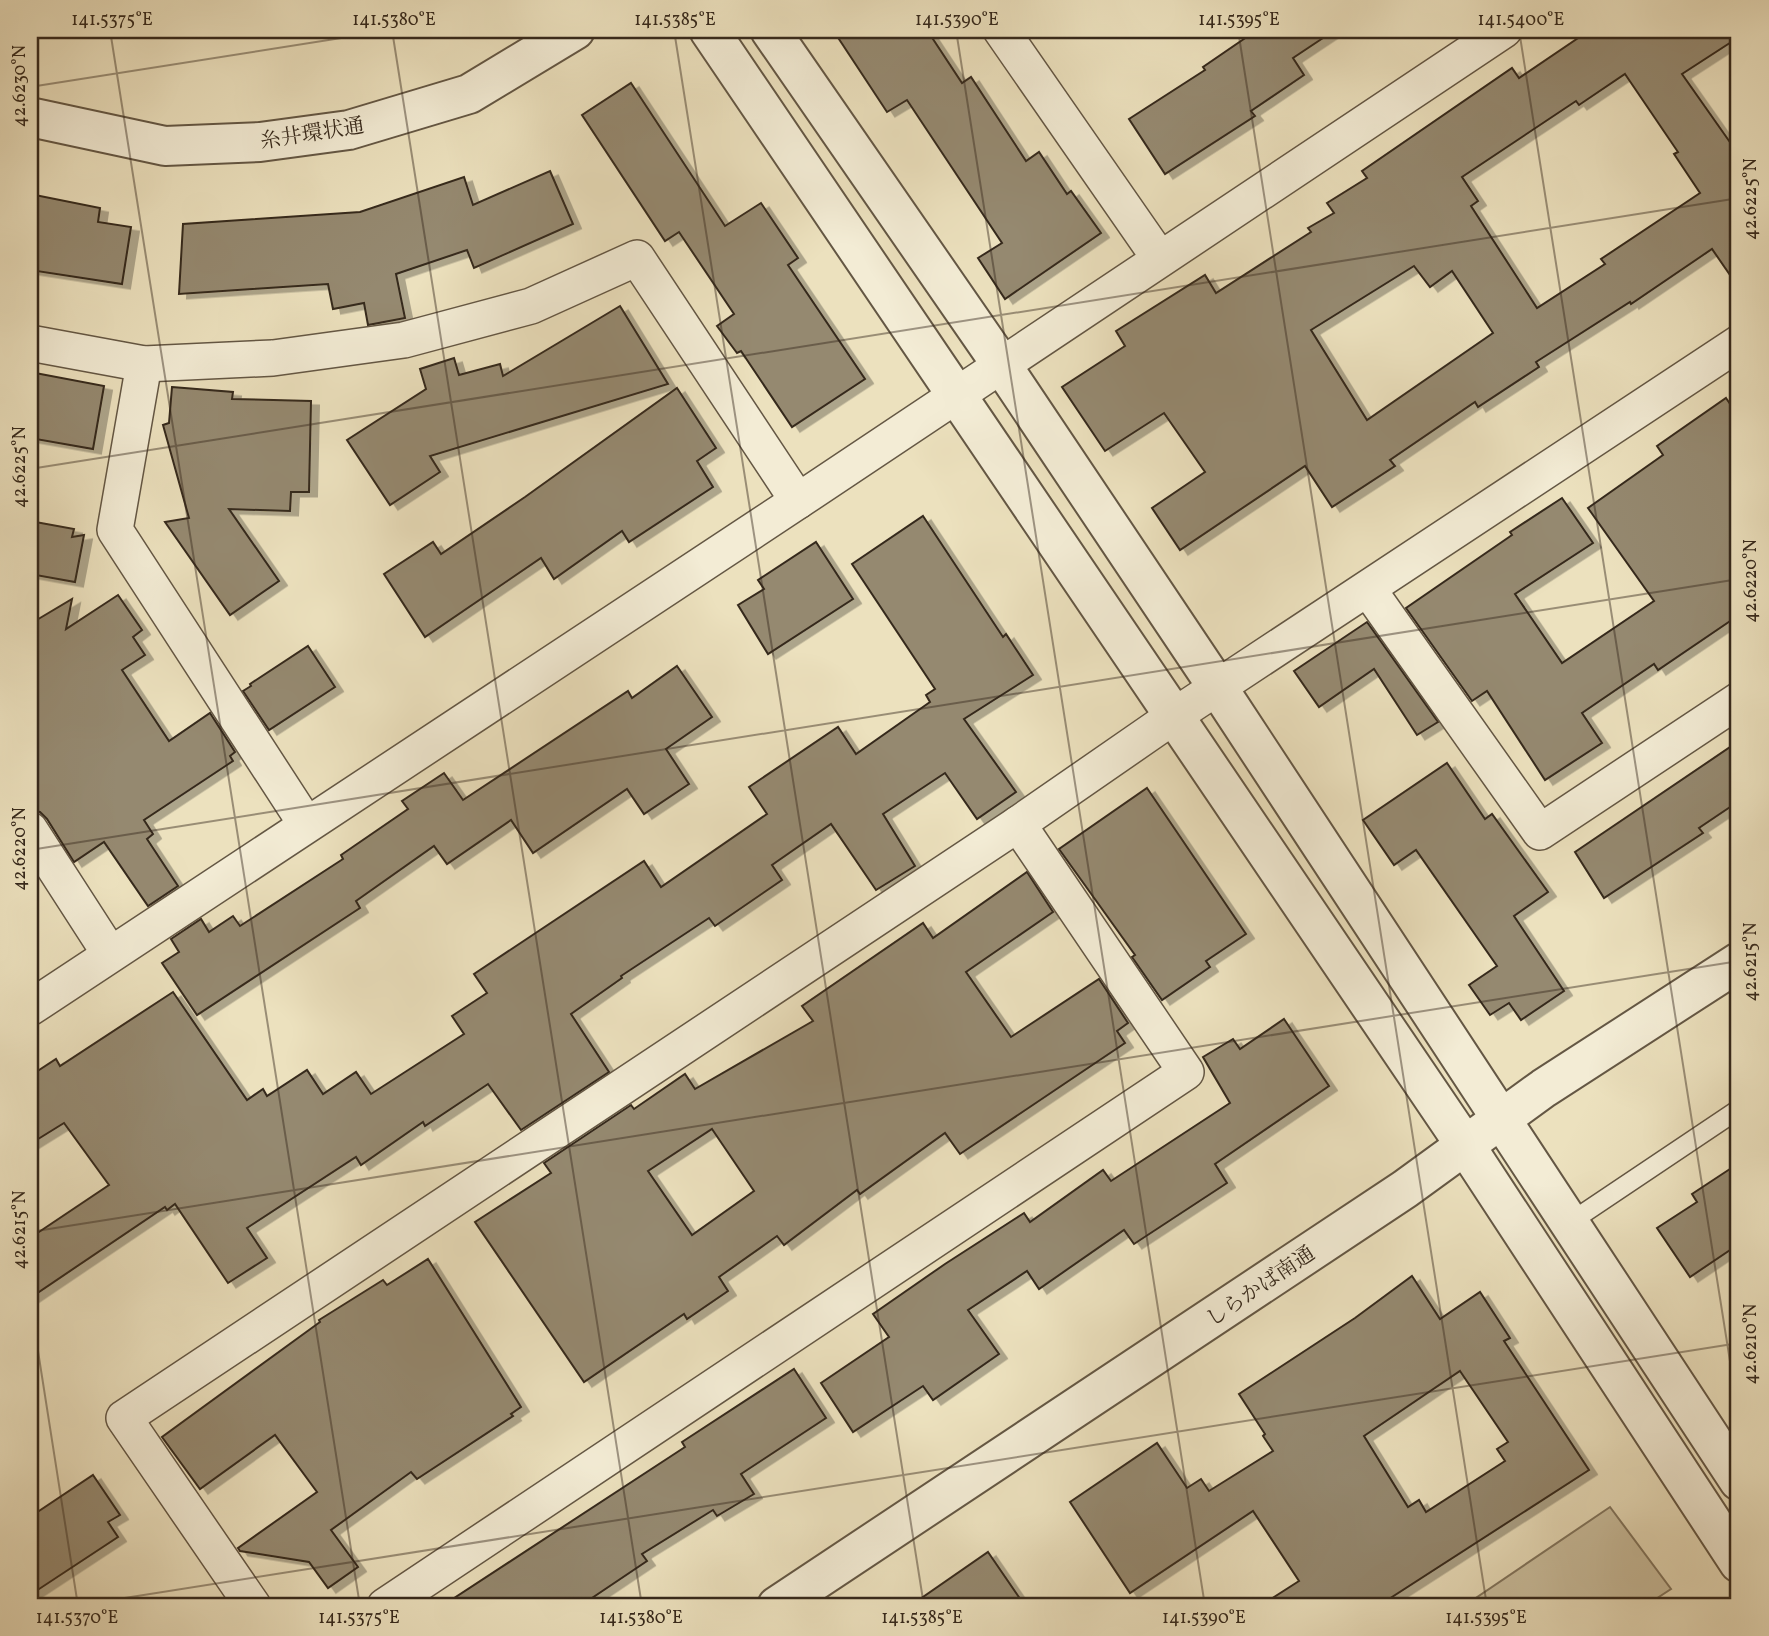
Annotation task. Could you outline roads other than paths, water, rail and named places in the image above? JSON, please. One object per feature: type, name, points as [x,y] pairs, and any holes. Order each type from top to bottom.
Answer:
[{"type":"street","name":"糸井環状通","points":[[30,117],[165,146],[260,142],[349,130],[469,94],[575,30]]},
{"type":"street","points":[[709,30],[1465,1145],[1739,1563]]},
{"type":"street","points":[[771,30],[1001,364],[1218,688],[1739,1481]]},
{"type":"street","points":[[1001,30],[1160,259]]},
{"type":"street","points":[[30,1008],[798,501],[1504,30]]},
{"type":"street","points":[[30,343],[144,363],[274,358],[404,340],[531,306],[637,258],[798,501]]},
{"type":"street","points":[[253,1606],[124,1418],[1018,824],[1174,716],[1739,343]]},
{"type":"street","points":[[144,363],[115,530],[306,824]]},
{"type":"street","points":[[1368,589],[1540,832],[1739,700]]},
{"type":"street","points":[[385,1606],[1186,1072],[1018,824]]},
{"type":"street","points":[[30,830],[110,954]]},
{"type":"street","name":"しらかば南通","points":[[777,1606],[1384,1204],[1555,1081],[1739,962]]},
{"type":"lane","points":[[1569,1223],[1739,1109]]}]
